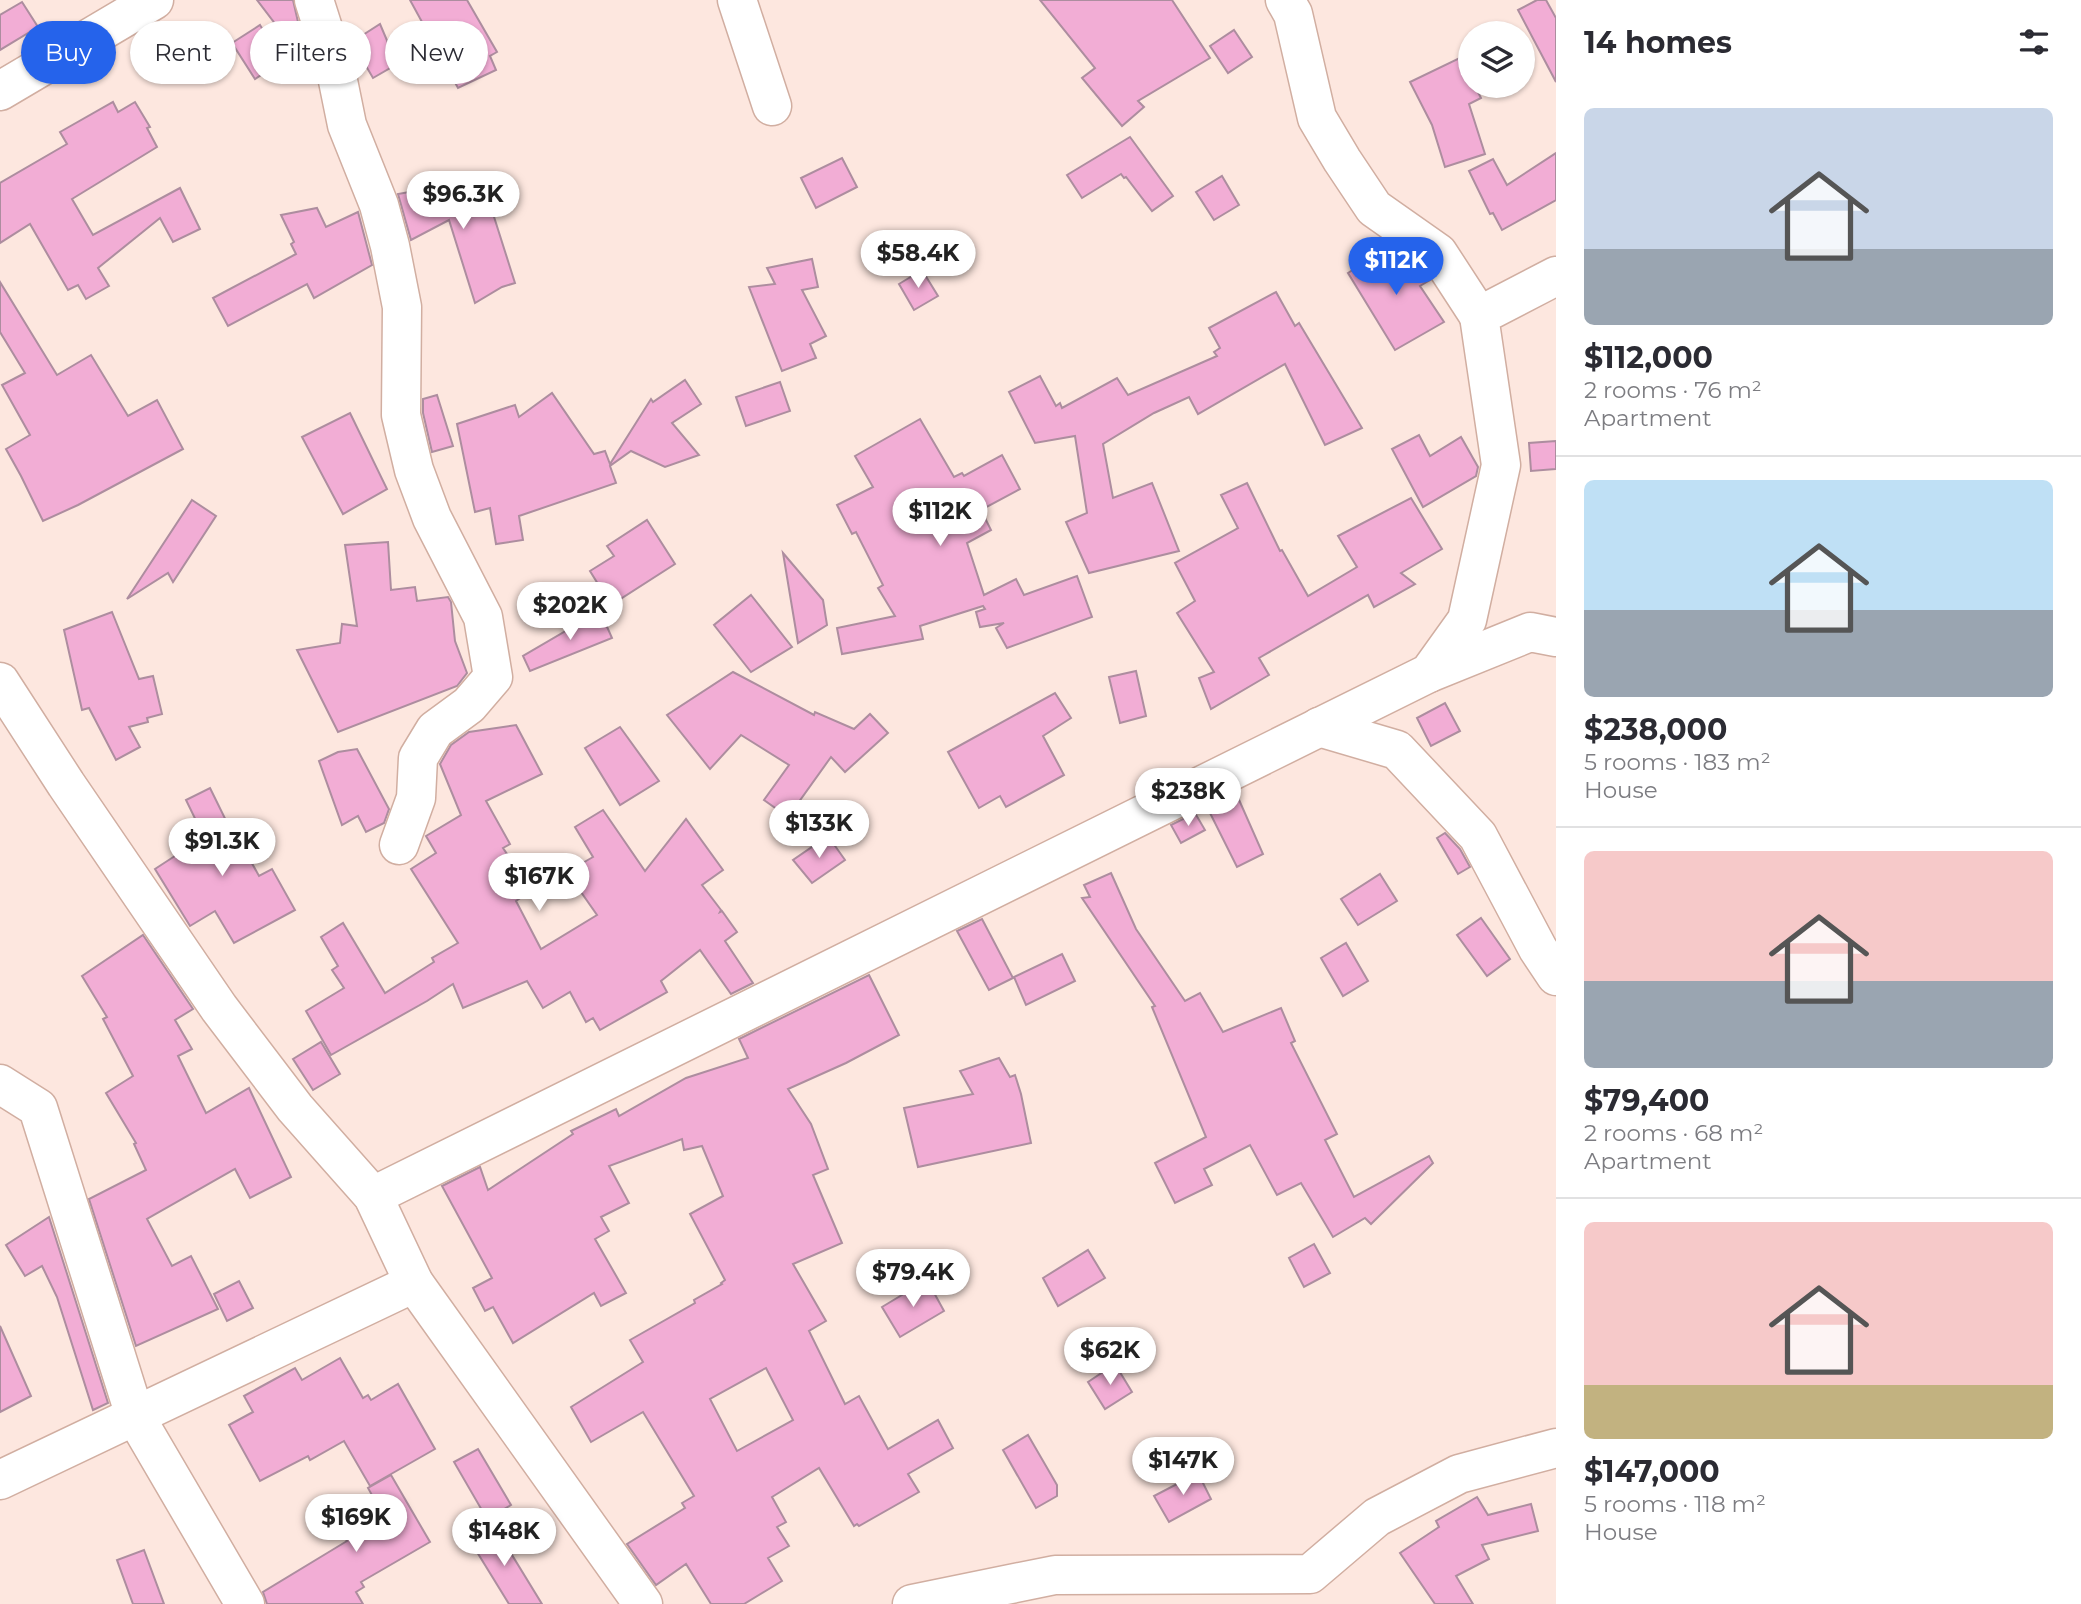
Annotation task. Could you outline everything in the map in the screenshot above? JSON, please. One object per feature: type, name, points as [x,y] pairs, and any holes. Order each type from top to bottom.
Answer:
[{"type":"street","points":[[0,91],[154,0]]},
{"type":"street","points":[[314,0],[335,66],[347,124],[379,205],[390,246],[402,307],[401,415],[414,470],[432,518],[483,617],[493,677],[469,705],[435,730],[418,758],[416,798],[399,845]]},
{"type":"street","points":[[737,0],[772,106]]},
{"type":"street","points":[[1285,0],[1293,15],[1317,118],[1342,160],[1374,208],[1438,253],[1479,316],[1501,465],[1467,620],[1429,673]]},
{"type":"street","points":[[1479,316],[1556,276]]},
{"type":"street","points":[[373,1196],[1429,673],[1530,632],[1556,637]]},
{"type":"street","points":[[0,682],[219,1008],[295,1108],[373,1196],[414,1283],[643,1604]]},
{"type":"street","points":[[1319,727],[1397,750],[1478,836],[1538,949],[1556,976]]},
{"type":"street","points":[[0,1084],[38,1108],[135,1416],[245,1604]]},
{"type":"street","points":[[0,1480],[414,1283]]},
{"type":"street","points":[[912,1604],[1055,1575],[1310,1574],[1377,1517],[1459,1474],[1556,1448]]},
{"type":"building","points":[[257,0],[293,0],[298,21],[273,21]]},
{"type":"building","points":[[410,0],[467,0],[479,21],[421,21]]},
{"type":"building","points":[[1040,0],[1172,0],[1210,58],[1138,101],[1144,107],[1122,126],[1082,78],[1095,68]]},
{"type":"building","points":[[1537,0],[1546,0],[1556,18],[1556,82],[1535,42],[1535,21],[1524,21],[1518,10]]},
{"type":"building","points":[[22,2],[34,21],[21,21],[21,37],[0,50],[0,15]]},
{"type":"building","points":[[380,24],[385,36],[385,71],[373,78],[371,75],[371,30]]},
{"type":"building","points":[[1234,30],[1252,57],[1228,73],[1210,46]]},
{"type":"building","points":[[250,31],[250,71],[236,49],[236,40]]},
{"type":"building","points":[[488,36],[497,52],[490,56],[496,70],[488,74]]},
{"type":"building","points":[[1458,59],[1458,98],[1481,98],[1469,104],[1485,154],[1445,167],[1432,125],[1410,82]]},
{"type":"building","points":[[113,102],[118,112],[135,102],[150,127],[147,128],[157,147],[72,199],[93,235],[180,188],[200,229],[173,242],[160,218],[98,268],[109,286],[86,299],[78,285],[68,290],[30,224],[0,243],[0,183],[67,144],[60,132]]},
{"type":"building","points":[[1130,137],[1173,196],[1152,211],[1121,174],[1082,198],[1067,175]]},
{"type":"building","points":[[1556,153],[1556,200],[1502,230],[1493,213],[1490,214],[1469,171],[1493,159],[1507,185]]},
{"type":"building","points":[[842,158],[857,187],[816,208],[801,178]]},
{"type":"building","points":[[1222,176],[1239,205],[1214,220],[1196,192]]},
{"type":"building","points":[[482,179],[515,283],[502,287],[475,303],[449,220],[411,240],[398,194]]},
{"type":"building","points":[[317,208],[326,227],[358,212],[372,265],[314,298],[307,284],[228,326],[213,298],[296,254],[291,244],[294,242],[281,215]]},
{"type":"building","points":[[1390,246],[1402,265],[1410,260],[1422,268],[1430,280],[1420,286],[1444,322],[1395,350],[1348,273]]},
{"type":"building","points":[[812,259],[818,287],[802,290],[826,336],[810,344],[816,358],[782,371],[749,287],[775,284],[767,268]]},
{"type":"building","points":[[922,270],[938,296],[914,310],[899,284]]},
{"type":"building","points":[[0,282],[57,375],[91,355],[128,416],[157,400],[183,449],[43,521],[6,449],[30,435],[2,385],[25,373],[0,332]]},
{"type":"building","points":[[1276,292],[1295,326],[1299,323],[1362,428],[1325,445],[1285,364],[1198,414],[1189,397],[1154,413],[1103,444],[1113,498],[1152,483],[1179,551],[1089,573],[1066,522],[1087,513],[1075,436],[1035,443],[1009,392],[1040,376],[1056,406],[1060,403],[1062,408],[1117,378],[1128,395],[1217,356],[1214,352],[1220,348],[1209,328]]},
{"type":"building","points":[[685,380],[701,404],[672,423],[699,455],[665,467],[631,451],[610,466],[616,483],[519,516],[523,540],[496,544],[490,508],[475,512],[457,424],[515,405],[519,417],[552,393],[594,454],[605,451],[610,464],[651,399],[653,402]]},
{"type":"building","points":[[780,382],[790,411],[746,426],[736,397]]},
{"type":"building","points":[[437,395],[453,446],[432,452],[423,413],[423,399]]},
{"type":"building","points":[[350,413],[387,489],[343,514],[302,437]]},
{"type":"building","points":[[920,419],[954,477],[962,473],[964,476],[1002,455],[1020,489],[981,510],[991,530],[967,543],[984,595],[1016,579],[1024,595],[1077,576],[1092,617],[1007,648],[996,628],[1004,623],[980,627],[976,612],[985,609],[983,606],[920,626],[923,639],[842,654],[837,628],[895,616],[878,588],[883,585],[856,532],[852,534],[837,505],[873,487],[855,456]]},
{"type":"building","points":[[1419,435],[1430,456],[1461,437],[1478,467],[1476,476],[1423,507],[1392,449]]},
{"type":"building","points":[[1556,441],[1556,469],[1531,471],[1529,443]]},
{"type":"building","points":[[1247,483],[1280,551],[1282,550],[1308,596],[1357,567],[1338,536],[1411,498],[1442,549],[1401,573],[1415,584],[1374,607],[1368,595],[1259,658],[1269,675],[1211,709],[1199,678],[1214,672],[1177,613],[1195,601],[1175,563],[1238,528],[1221,495]]},
{"type":"building","points":[[192,500],[216,516],[173,582],[168,573],[127,599]]},
{"type":"building","points":[[647,520],[675,564],[611,605],[590,571],[614,556],[607,546]]},
{"type":"building","points":[[388,542],[391,590],[415,587],[417,601],[448,597],[451,602],[455,641],[467,673],[457,686],[338,732],[297,650],[340,643],[342,624],[357,626],[345,545]]},
{"type":"building","points":[[783,553],[823,600],[827,625],[798,643]]},
{"type":"building","points":[[751,595],[792,647],[751,672],[714,625]]},
{"type":"building","points":[[600,611],[612,638],[530,671],[523,656]]},
{"type":"building","points":[[112,612],[139,679],[153,676],[162,714],[147,718],[148,722],[129,727],[140,747],[116,760],[89,708],[82,710],[64,630]]},
{"type":"building","points":[[1136,671],[1146,716],[1120,723],[1109,677]]},
{"type":"building","points":[[733,672],[814,715],[815,712],[854,729],[870,714],[888,733],[845,772],[831,757],[788,817],[764,800],[789,765],[741,735],[710,769],[667,715]]},
{"type":"building","points":[[1055,693],[1071,718],[1043,736],[1064,775],[1006,807],[1000,796],[979,808],[948,752]]},
{"type":"building","points":[[1445,703],[1460,731],[1431,746],[1417,718]]},
{"type":"building","points":[[516,725],[542,774],[486,801],[510,844],[503,848],[532,890],[516,901],[541,949],[597,915],[567,872],[593,857],[575,827],[603,810],[645,871],[686,819],[723,870],[702,885],[737,932],[725,941],[753,983],[731,994],[700,950],[661,981],[667,992],[600,1030],[593,1018],[586,1022],[570,992],[543,1008],[527,981],[463,1008],[453,984],[331,1055],[306,1011],[344,988],[332,970],[338,966],[321,937],[343,923],[385,993],[434,962],[432,958],[458,943],[411,869],[436,853],[426,836],[461,815],[440,764],[451,745],[469,732]]},
{"type":"building","points":[[620,727],[659,781],[620,805],[585,748]]},
{"type":"building","points":[[357,749],[389,809],[384,823],[366,832],[358,816],[342,825],[319,761],[338,752]]},
{"type":"building","points":[[210,788],[240,849],[243,847],[259,876],[272,869],[295,910],[234,943],[215,911],[190,926],[155,869],[204,837],[186,800]]},
{"type":"building","points":[[1236,793],[1263,854],[1237,867],[1207,807]]},
{"type":"building","points":[[1195,813],[1205,830],[1181,843],[1171,825]]},
{"type":"building","points":[[1445,833],[1460,849],[1470,867],[1458,874],[1437,838]]},
{"type":"building","points":[[828,836],[845,860],[812,883],[793,860]]},
{"type":"building","points":[[1111,873],[1136,929],[1185,1001],[1200,993],[1223,1032],[1281,1008],[1295,1041],[1291,1043],[1337,1134],[1325,1140],[1354,1197],[1429,1156],[1433,1163],[1371,1224],[1365,1218],[1333,1237],[1301,1183],[1277,1195],[1250,1145],[1204,1169],[1212,1185],[1175,1203],[1155,1163],[1206,1137],[1152,1007],[1155,1006],[1082,898],[1090,897],[1084,885]]},
{"type":"building","points":[[1380,874],[1397,901],[1358,925],[1341,899]]},
{"type":"building","points":[[1481,918],[1510,959],[1487,976],[1457,935]]},
{"type":"building","points":[[982,919],[1013,978],[989,990],[957,931]]},
{"type":"building","points":[[143,935],[193,1009],[175,1020],[192,1049],[178,1056],[206,1113],[249,1088],[291,1177],[250,1198],[235,1169],[147,1219],[172,1266],[191,1256],[218,1309],[136,1346],[89,1199],[146,1170],[134,1144],[136,1143],[106,1093],[133,1076],[103,1019],[107,1017],[82,976]]},
{"type":"building","points":[[1346,943],[1368,981],[1343,996],[1321,958]]},
{"type":"building","points":[[1062,954],[1075,981],[1026,1005],[1014,977]]},
{"type":"building","points":[[869,975],[899,1035],[788,1089],[811,1124],[828,1169],[813,1175],[842,1243],[793,1264],[826,1321],[809,1331],[845,1404],[859,1396],[888,1449],[938,1420],[953,1448],[908,1474],[919,1492],[859,1526],[854,1526],[819,1468],[772,1497],[786,1522],[777,1527],[789,1546],[768,1558],[782,1581],[744,1604],[711,1604],[686,1564],[656,1585],[627,1544],[685,1508],[682,1503],[694,1496],[643,1412],[591,1442],[571,1407],[643,1362],[630,1340],[695,1303],[694,1300],[725,1280],[690,1214],[723,1196],[702,1146],[684,1150],[682,1139],[609,1166],[629,1203],[601,1217],[609,1231],[595,1239],[626,1293],[601,1306],[594,1293],[513,1343],[493,1307],[485,1311],[473,1288],[492,1278],[442,1186],[480,1167],[488,1190],[573,1134],[571,1131],[616,1109],[619,1116],[686,1078],[748,1058],[739,1039]],"holes":[[[766,1368],[793,1420],[737,1451],[710,1399]]]},
{"type":"building","points":[[321,1042],[340,1074],[313,1090],[293,1059]]},
{"type":"building","points":[[999,1058],[1010,1077],[1015,1075],[1031,1143],[918,1167],[904,1108],[973,1094],[960,1071]]},
{"type":"building","points":[[49,1217],[108,1403],[93,1410],[57,1297],[42,1266],[25,1276],[6,1245]]},
{"type":"building","points":[[1314,1244],[1330,1273],[1304,1287],[1289,1258]]},
{"type":"building","points":[[1088,1250],[1105,1278],[1058,1306],[1043,1278]]},
{"type":"building","points":[[927,1280],[944,1311],[900,1337],[882,1307]]},
{"type":"building","points":[[239,1281],[253,1308],[227,1321],[214,1294]]},
{"type":"building","points":[[0,1326],[31,1396],[0,1412]]},
{"type":"building","points":[[340,1358],[363,1398],[368,1395],[371,1400],[398,1384],[435,1449],[370,1486],[344,1441],[310,1460],[308,1456],[260,1481],[229,1425],[253,1412],[244,1396],[295,1368],[302,1380]]},
{"type":"building","points":[[1115,1364],[1132,1392],[1105,1409],[1088,1382]]},
{"type":"building","points":[[1028,1435],[1057,1485],[1057,1496],[1036,1508],[1003,1450]]},
{"type":"building","points":[[478,1449],[511,1505],[487,1519],[454,1462]]},
{"type":"building","points":[[1198,1473],[1211,1499],[1169,1522],[1154,1496]]},
{"type":"building","points":[[391,1475],[430,1542],[361,1582],[364,1587],[356,1592],[363,1604],[267,1604],[263,1592],[347,1541],[343,1534],[378,1514],[375,1508],[378,1506],[368,1488]]},
{"type":"building","points":[[1477,1497],[1488,1515],[1531,1504],[1538,1531],[1482,1545],[1489,1559],[1456,1576],[1473,1604],[1435,1604],[1400,1553],[1439,1527],[1436,1521]]},
{"type":"building","points":[[493,1524],[542,1604],[509,1604],[469,1539]]},
{"type":"building","points":[[144,1550],[164,1604],[133,1604],[117,1560]]}]
